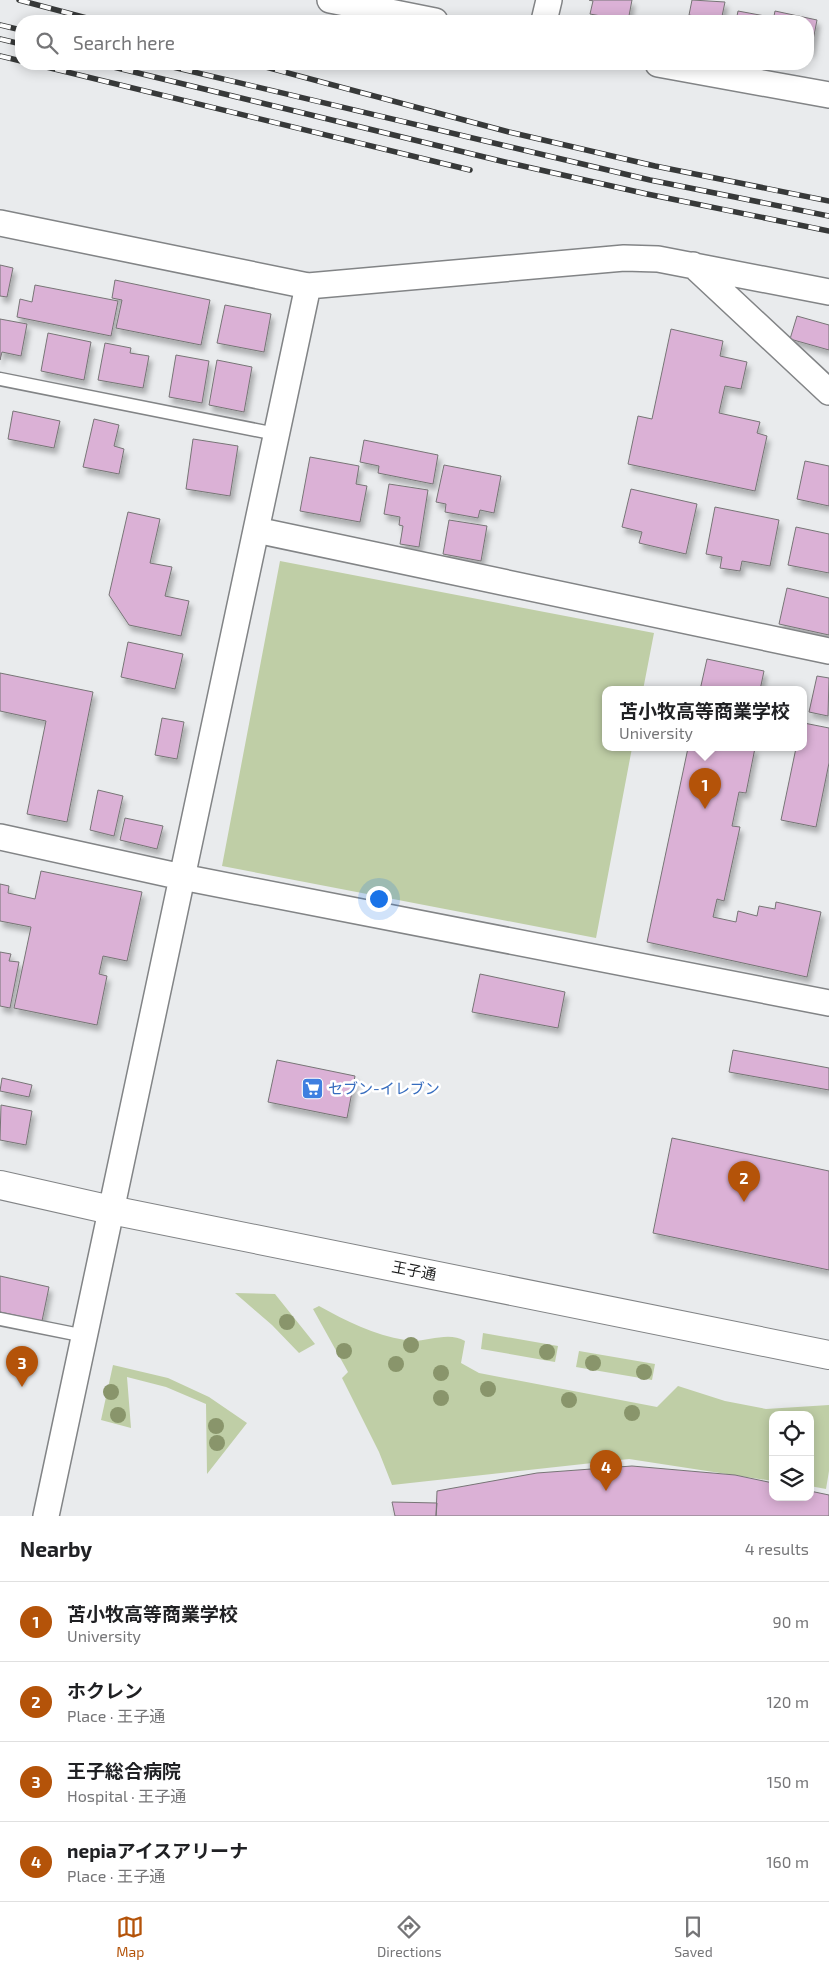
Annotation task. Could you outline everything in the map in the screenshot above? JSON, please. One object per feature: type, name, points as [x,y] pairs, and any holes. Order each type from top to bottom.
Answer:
[{"type":"street","points":[[330,0],[405,15]]},
{"type":"street","points":[[545,15],[549,0]]},
{"type":"street","points":[[691,70],[829,95]]},
{"type":"street","points":[[0,223],[308,286],[624,258],[658,259],[829,292]]},
{"type":"street","points":[[693,265],[829,392]]},
{"type":"street","points":[[46,1516],[308,286]]},
{"type":"street","points":[[256,530],[829,651]]},
{"type":"street","points":[[0,837],[182,877],[829,1003]]},
{"type":"street","name":"王子通","points":[[0,1185],[111,1210],[829,1355]]},
{"type":"lane","points":[[0,379],[276,434]]},
{"type":"lane","points":[[0,1319],[84,1336]]},
{"type":"green space","points":[[280,561],[654,633],[644,686],[602,686],[602,751],[631,751],[596,938],[222,866]]},
{"type":"green space","points":[[235,1293],[275,1294],[315,1344],[299,1353],[272,1325]]},
{"type":"green space","points":[[319,1306],[360,1327],[394,1338],[412,1341],[443,1337],[458,1338],[465,1341],[461,1363],[479,1373],[657,1407],[678,1386],[725,1401],[766,1409],[829,1405],[829,1471],[826,1489],[814,1487],[814,1411],[769,1411],[769,1480],[629,1459],[392,1485],[379,1452],[342,1378],[348,1372],[313,1309]]},
{"type":"green space","points":[[483,1333],[558,1346],[555,1362],[481,1349]]},
{"type":"green space","points":[[579,1351],[655,1364],[652,1380],[576,1367]]},
{"type":"green space","points":[[113,1365],[168,1378],[209,1397],[247,1423],[207,1474],[206,1404],[166,1387],[127,1377],[131,1428],[101,1420]]},
{"type":"building","points":[[589,0],[632,0],[629,15],[590,14],[593,1]]},
{"type":"building","points":[[692,0],[725,2],[722,15],[689,15]]},
{"type":"building","points":[[738,11],[760,15],[737,15]]},
{"type":"building","points":[[775,11],[794,15],[774,15]]},
{"type":"building","points":[[814,19],[817,20],[814,36]]},
{"type":"building","points":[[0,265],[13,268],[7,297],[0,296]]},
{"type":"building","points":[[115,280],[210,300],[201,345],[116,328],[122,300],[112,298]]},
{"type":"building","points":[[35,285],[118,301],[111,336],[17,317],[20,299],[32,302]]},
{"type":"building","points":[[225,305],[271,314],[264,352],[217,343]]},
{"type":"building","points":[[797,316],[829,325],[829,350],[790,339]]},
{"type":"building","points":[[0,319],[27,324],[21,356],[2,352],[0,360]]},
{"type":"building","points":[[671,329],[723,341],[720,356],[747,362],[741,389],[725,386],[719,413],[760,422],[757,433],[767,436],[755,491],[628,464],[638,416],[652,419]]},
{"type":"building","points":[[48,333],[91,342],[84,380],[41,371]]},
{"type":"building","points":[[105,343],[131,348],[130,353],[149,356],[143,388],[98,380]]},
{"type":"building","points":[[176,355],[209,361],[202,403],[169,397]]},
{"type":"building","points":[[217,360],[252,367],[244,412],[209,405]]},
{"type":"building","points":[[13,411],[60,421],[54,448],[8,439]]},
{"type":"building","points":[[94,419],[119,425],[114,446],[124,449],[119,474],[83,467]]},
{"type":"building","points":[[193,439],[238,446],[230,496],[186,489]]},
{"type":"building","points":[[364,440],[438,455],[433,484],[378,473],[379,466],[360,462]]},
{"type":"building","points":[[310,457],[359,466],[356,484],[367,486],[360,522],[300,511]]},
{"type":"building","points":[[805,461],[829,466],[829,506],[797,499]]},
{"type":"building","points":[[444,465],[501,476],[494,513],[480,510],[478,518],[445,512],[446,504],[436,502]]},
{"type":"building","points":[[389,484],[428,490],[419,547],[400,544],[403,526],[399,525],[400,517],[384,514]]},
{"type":"building","points":[[631,489],[697,504],[686,554],[639,543],[642,532],[622,527]]},
{"type":"building","points":[[715,507],[779,520],[770,566],[742,561],[740,571],[720,568],[722,557],[706,554]]},
{"type":"building","points":[[128,512],[160,519],[150,563],[172,567],[165,596],[189,601],[181,636],[129,625],[109,595]]},
{"type":"building","points":[[449,520],[487,526],[481,561],[443,554]]},
{"type":"building","points":[[796,527],[829,534],[829,573],[788,565]]},
{"type":"building","points":[[787,588],[829,598],[829,635],[779,624]]},
{"type":"building","points":[[128,642],[183,654],[175,689],[121,677]]},
{"type":"building","points":[[707,659],[764,671],[761,686],[701,686]]},
{"type":"building","points":[[0,673],[93,692],[67,822],[27,814],[46,721],[0,711]]},
{"type":"building","points":[[817,676],[829,678],[828,716],[809,712]]},
{"type":"building","points":[[162,718],[184,722],[177,759],[155,755]]},
{"type":"building","points":[[807,724],[829,728],[829,763],[816,827],[781,820],[795,751],[807,751]]},
{"type":"building","points":[[687,751],[754,751],[746,793],[739,792],[732,826],[740,827],[724,901],[717,899],[713,917],[736,922],[738,911],[757,916],[759,906],[775,909],[776,902],[821,912],[807,977],[647,942]]},
{"type":"building","points":[[98,790],[123,796],[114,836],[90,830]]},
{"type":"building","points":[[125,818],[163,826],[157,849],[120,840]]},
{"type":"building","points":[[41,871],[142,892],[127,961],[103,956],[99,974],[107,976],[97,1025],[14,1008],[31,927],[0,921],[0,884],[9,886],[8,893],[35,899]]},
{"type":"building","points":[[0,952],[11,954],[9,961],[19,962],[10,1008],[0,1006]]},
{"type":"building","points":[[480,974],[565,992],[558,1028],[472,1012]]},
{"type":"building","points":[[733,1050],[829,1068],[829,1090],[729,1072]]},
{"type":"building","name":"セブン-イレブン","points":[[277,1060],[355,1076],[347,1118],[268,1102]]},
{"type":"building","points":[[2,1078],[32,1085],[29,1097],[0,1091]]},
{"type":"building","points":[[1,1105],[32,1111],[26,1145],[0,1140]]},
{"type":"building","points":[[672,1138],[829,1171],[829,1270],[653,1233]]},
{"type":"building","points":[[0,1276],[49,1287],[42,1321],[0,1312]]},
{"type":"building","points":[[632,1466],[735,1475],[769,1482],[769,1501],[814,1501],[814,1492],[829,1495],[829,1516],[436,1516],[437,1491],[537,1473]]},
{"type":"building","points":[[392,1502],[437,1503],[436,1516],[395,1516]]},
{"type":"railway","points":[[19,0],[75,15]]},
{"type":"railway","points":[[0,25],[15,29]]},
{"type":"railway","points":[[0,39],[15,43]]},
{"type":"railway","points":[[0,56],[15,60]]},
{"type":"railway","points":[[59,70],[470,170]]},
{"type":"railway","points":[[126,70],[505,162],[647,194],[829,231]]},
{"type":"railway","points":[[185,70],[650,180],[829,216]]},
{"type":"railway","points":[[276,70],[509,132],[655,166],[829,201]]},
{"type":"place","name":"苫小牧高等商業学校","points":[[705,809]]},
{"type":"place","name":"セブン-イレブン","points":[[312,1089]]},
{"type":"place","name":"ホクレン","points":[[744,1202]]},
{"type":"place","name":"王子総合病院","points":[[22,1387]]},
{"type":"place","name":"nepiaアイスアリーナ","points":[[606,1491]]}]
